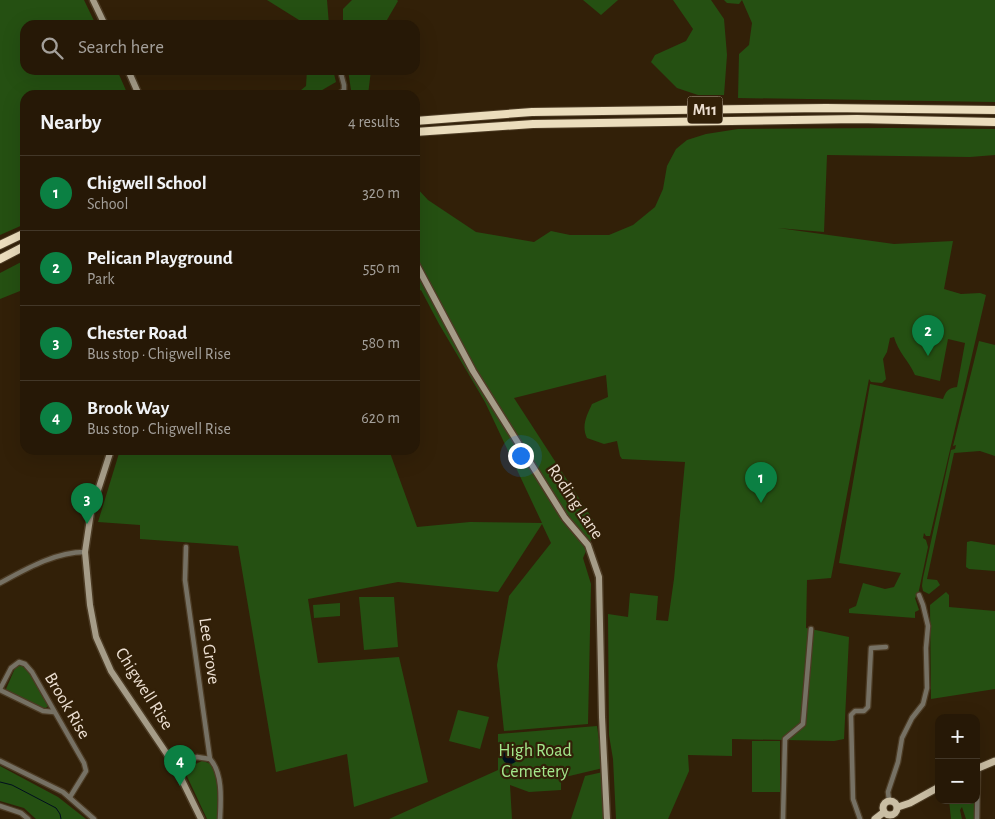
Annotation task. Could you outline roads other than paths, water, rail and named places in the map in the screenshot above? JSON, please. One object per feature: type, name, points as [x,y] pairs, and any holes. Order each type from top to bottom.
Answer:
[{"type":"highway","name":"M11","points":[[420,121],[532,112],[826,108],[995,110]]},
{"type":"highway","name":"M11","points":[[420,132],[533,124],[856,119],[995,122]]},
{"type":"highway","points":[[0,245],[20,235]]},
{"type":"highway","points":[[0,259],[20,249]]},
{"type":"main road","points":[[980,767],[995,760]]},
{"type":"main road","points":[[898,806],[910,803],[935,789]]},
{"type":"main road","points":[[884,812],[883,805],[889,800],[893,800],[898,806]]},
{"type":"main road","points":[[884,812],[888,815],[893,815],[898,810],[898,806]]},
{"type":"main road","points":[[875,819],[884,812]]},
{"type":"street","points":[[93,0],[103,20]]},
{"type":"street","points":[[130,75],[137,90]]},
{"type":"street","points":[[341,75],[344,90]]},
{"type":"street","name":"Roding Lane","points":[[420,271],[473,371],[565,518],[588,545],[599,578],[602,717],[607,819]]},
{"type":"street","name":"Chigwell Rise","points":[[109,455],[91,512],[86,552],[90,605],[96,637],[110,671],[175,766],[201,819]]},
{"type":"street","name":"Lee Grove","points":[[186,546],[185,580],[210,758],[217,766],[220,792],[220,819]]},
{"type":"street","points":[[0,584],[29,566],[68,554],[86,552]]},
{"type":"street","points":[[889,800],[888,792],[898,762],[902,738],[912,718],[923,704],[927,688],[926,648],[928,626],[924,605],[919,595]]},
{"type":"street","points":[[783,819],[785,739],[803,724],[811,628]]},
{"type":"street","points":[[860,819],[854,799],[851,716],[855,711],[864,712],[868,706],[871,648],[886,648]]},
{"type":"street","name":"Brook Rise","points":[[0,689],[11,668],[19,662],[25,664],[84,763],[86,770],[70,797]]},
{"type":"street","points":[[0,689],[43,711],[54,712]]},
{"type":"street","points":[[175,766],[196,757],[210,758]]},
{"type":"street","points":[[0,761],[70,797],[94,819]]},
{"type":"street","points":[[977,804],[977,819]]},
{"type":"street","points":[[0,806],[21,813],[28,819]]},
{"type":"water","points":[[510,748],[516,750],[518,756],[516,762],[510,764],[504,762],[502,756],[504,750]]},
{"type":"waterway","points":[[0,782],[12,785],[56,808],[61,819]]},
{"type":"place","name":"Pelican Playground","points":[[928,356]]},
{"type":"place","name":"Chigwell School","points":[[761,503]]},
{"type":"place","name":"Chester Road","points":[[87,524]]},
{"type":"place","name":"Brook Way","points":[[180,786]]},
{"type":"park label","name":"High Road Cemetery","points":[[535,761]]}]
